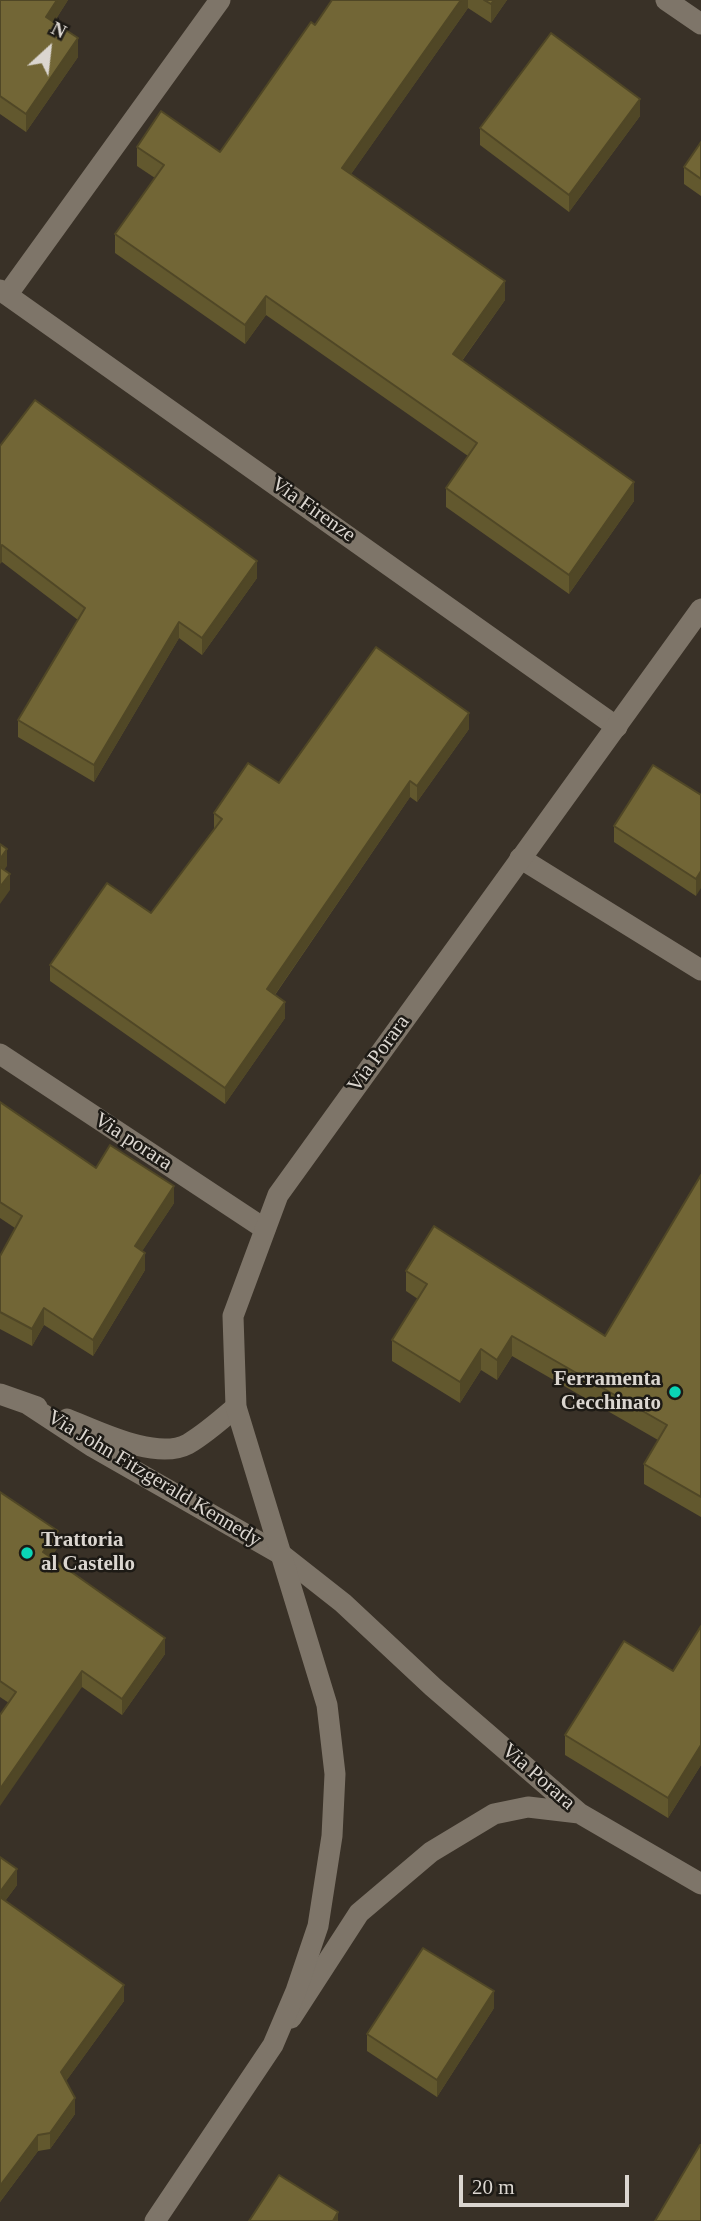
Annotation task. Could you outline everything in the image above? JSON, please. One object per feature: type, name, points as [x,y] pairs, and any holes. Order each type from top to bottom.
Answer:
[{"type":"street","name":"Via Firenze","points":[[220,0],[3,292],[617,727]]},
{"type":"street","points":[[666,0],[701,24]]},
{"type":"street","name":"Via Porara","points":[[273,2045],[318,1926],[331,1848],[335,1774],[327,1704],[236,1407],[233,1316],[278,1195],[701,609]]},
{"type":"street","points":[[520,858],[701,970]]},
{"type":"street","name":"Via porara","points":[[0,1054],[265,1229]]},
{"type":"street","name":"Via John Fitzgerald Kennedy","points":[[0,1394],[120,1439],[156,1449],[186,1445],[236,1407]]},
{"type":"street","name":"Via John Fitzgerald Kennedy","points":[[26,1403],[93,1447],[282,1555]]},
{"type":"street","name":"Via Porara","points":[[282,1555],[343,1603],[433,1686],[579,1813]]},
{"type":"street","name":"Via Porara","points":[[155,2221],[359,1913],[431,1852],[494,1814],[528,1807],[579,1813]]},
{"type":"street","points":[[579,1813],[701,1884]]},
{"type":"building","points":[[0,0],[57,0],[46,17],[78,38],[26,114],[0,96]]},
{"type":"building","points":[[332,0],[461,0],[342,168],[505,281],[453,354],[634,482],[569,575],[446,488],[477,443],[266,296],[245,325],[115,234],[164,165],[137,147],[161,111],[220,152],[311,22],[315,25]]},
{"type":"building","points":[[551,33],[640,99],[569,195],[480,128]]},
{"type":"building","points":[[701,142],[701,179],[684,167]]},
{"type":"building","points":[[35,400],[257,561],[202,638],[179,622],[94,765],[18,720],[85,608],[2,545],[0,547],[0,446]]},
{"type":"building","points":[[376,647],[469,713],[417,786],[410,781],[267,989],[285,1002],[225,1088],[50,965],[107,883],[151,913],[222,819],[214,813],[248,763],[279,783]]},
{"type":"building","points":[[653,765],[701,795],[701,871],[696,879],[614,826]]},
{"type":"building","points":[[0,844],[7,849],[0,859]]},
{"type":"building","points":[[0,867],[10,874],[0,887]]},
{"type":"building","points":[[0,1102],[96,1168],[110,1145],[174,1186],[135,1246],[145,1253],[93,1340],[44,1308],[32,1329],[0,1312],[0,1256],[22,1216],[0,1202]]},
{"type":"building","points":[[701,1175],[701,1497],[644,1464],[667,1425],[512,1336],[497,1360],[481,1349],[460,1382],[392,1340],[427,1284],[406,1271],[434,1226],[605,1336]]},
{"type":"building","points":[[0,1492],[58,1531],[43,1552],[165,1638],[122,1699],[82,1671],[0,1789],[0,1715],[16,1692],[0,1681]]},
{"type":"building","points":[[701,1626],[701,1745],[668,1798],[565,1735],[624,1641],[673,1671]]},
{"type":"building","points":[[0,1857],[17,1869],[0,1892]]},
{"type":"building","points":[[0,1897],[124,1985],[61,2072],[75,2098],[50,2133],[38,2135],[0,2186]]},
{"type":"building","points":[[423,1948],[494,1991],[437,2080],[367,2034]]},
{"type":"building","points":[[700,2145],[701,2221],[655,2221]]},
{"type":"building","points":[[279,2175],[338,2212],[333,2221],[249,2221]]},
{"type":"place","name":"Ferramenta Cecchinato","points":[[675,1392]]},
{"type":"place","name":"Trattoria al Castello","points":[[27,1553]]}]
